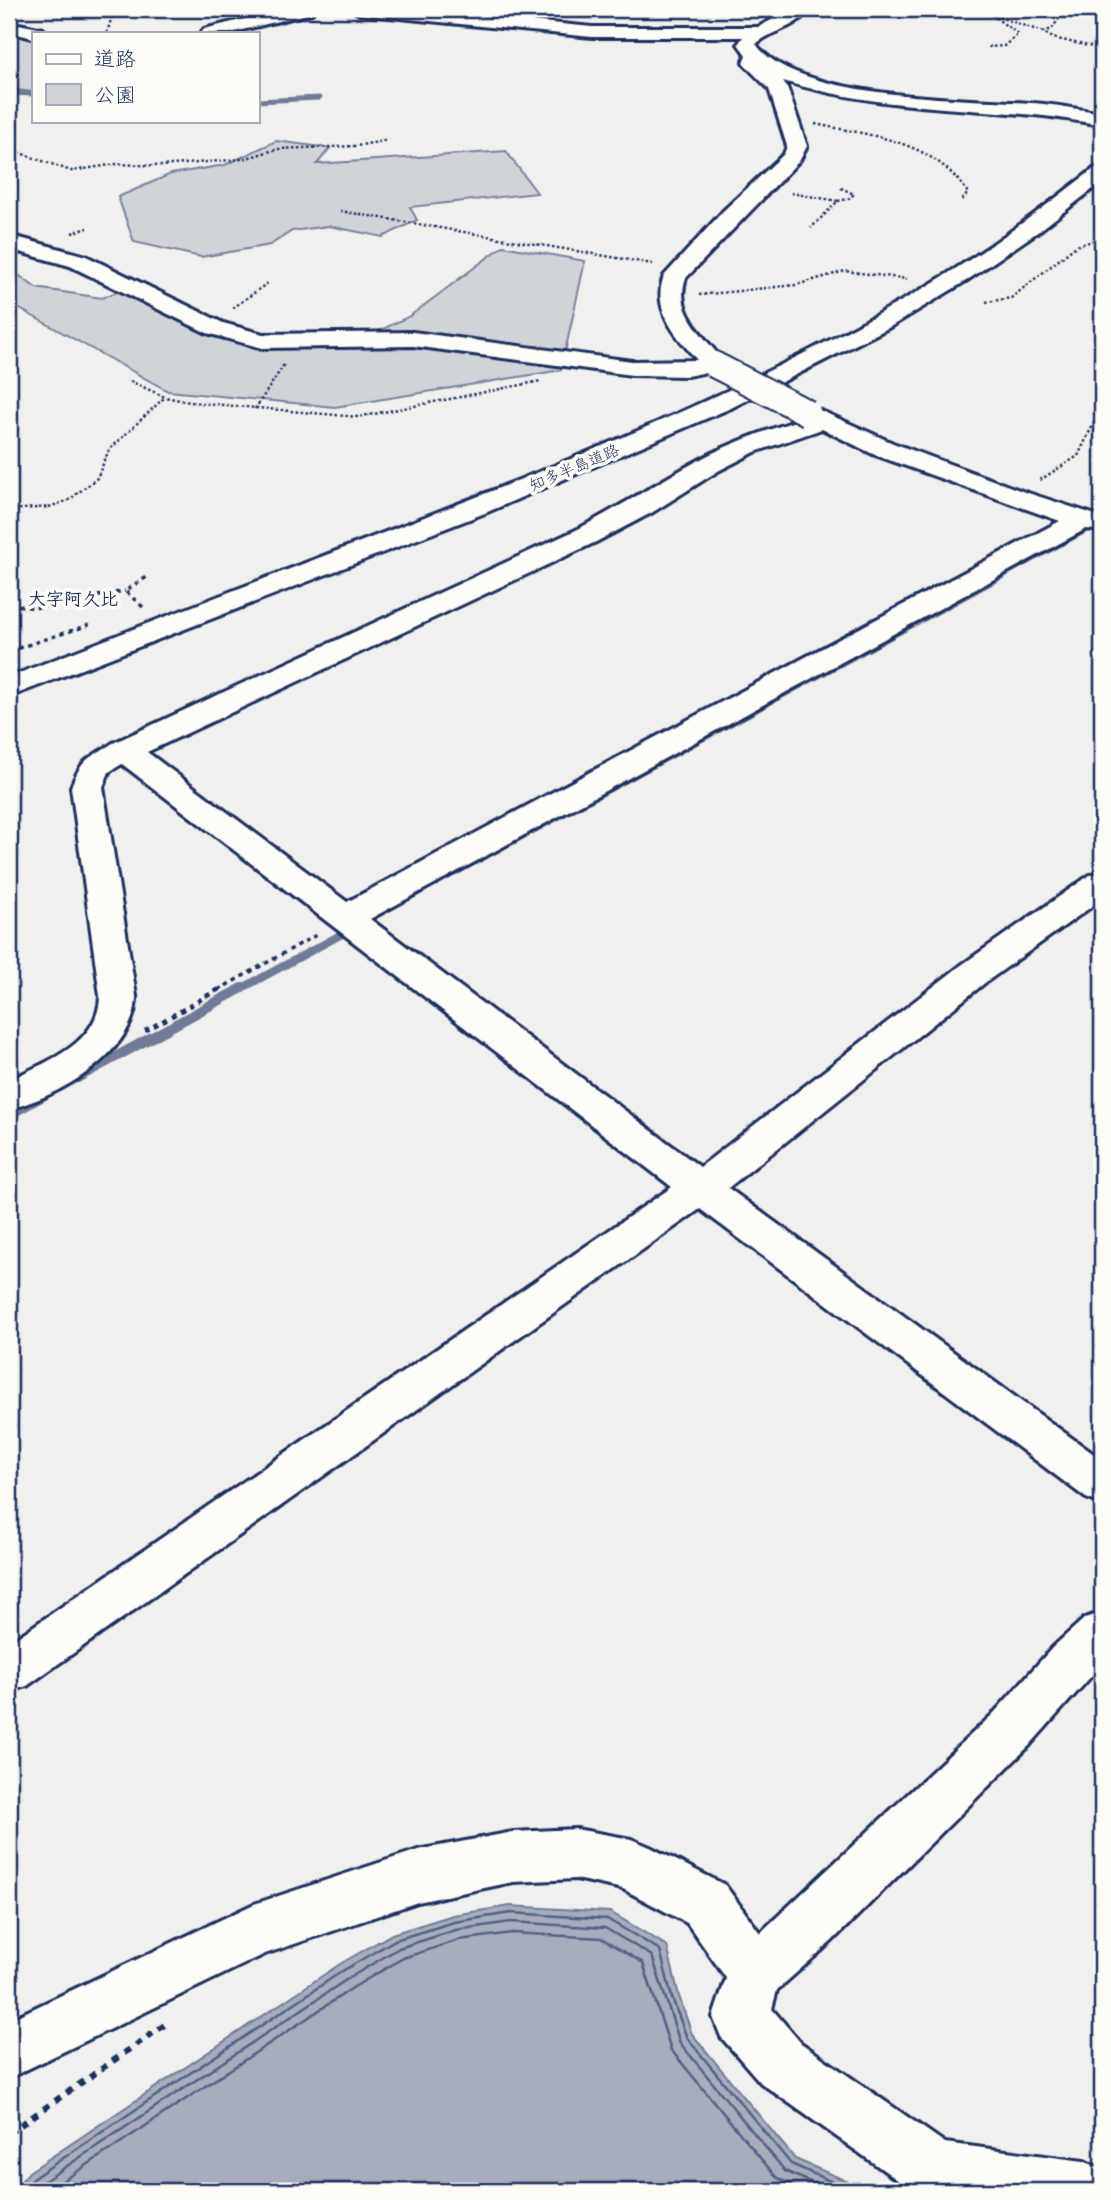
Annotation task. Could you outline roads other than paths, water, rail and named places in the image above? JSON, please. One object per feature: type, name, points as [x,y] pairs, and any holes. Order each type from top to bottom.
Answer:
[{"type":"main road","points":[[214,32],[306,9]]},
{"type":"main road","points":[[359,9],[592,32],[761,32]]},
{"type":"main road","points":[[796,9],[798,12],[792,19],[761,32],[747,44],[755,57],[788,77],[829,89],[930,103],[1045,110],[1102,119]]},
{"type":"main road","points":[[9,27],[32,32]]},
{"type":"main road","points":[[755,57],[751,60],[752,63],[778,87],[796,138],[793,156],[682,268],[669,287],[673,309],[692,339],[713,364],[884,449],[1013,497],[1092,522]]},
{"type":"main road","name":"知多半島道路","points":[[9,688],[565,471],[719,405],[905,308],[1032,228],[1102,172]]},
{"type":"main road","name":"知多半島道路","points":[[9,712],[597,480],[763,406],[966,296],[1102,198]]},
{"type":"main road","points":[[9,243],[78,261],[215,328],[262,341],[432,340],[657,369],[687,369],[713,364]]},
{"type":"main road","points":[[9,1096],[75,1061],[100,1042],[111,1029],[117,1015],[118,996],[88,780],[102,761],[586,536],[643,506],[709,465],[816,417]]},
{"type":"main road","points":[[347,917],[1092,522]]},
{"type":"main road","points":[[124,750],[701,1188],[1102,1485]]},
{"type":"main road","points":[[9,1670],[701,1188],[973,974],[1102,883]]},
{"type":"main road","points":[[1084,2191],[935,2171],[781,2063],[741,2017],[755,1973],[813,1923],[1011,1730],[1070,1663],[1102,1633]]},
{"type":"main road","points":[[9,2050],[254,1931],[418,1876],[513,1857],[576,1854],[631,1865],[706,1904],[755,1973]]},
{"type":"water","points":[[510,1906],[610,1912],[667,1946],[679,1996],[692,2034],[795,2159],[870,2191],[13,2191],[29,2172],[340,1964],[392,1934],[453,1915]]},
{"type":"waterway","points":[[9,93],[32,94]]},
{"type":"waterway","points":[[259,101],[319,98]]},
{"type":"waterway","points":[[1001,576],[1086,530]]},
{"type":"waterway","points":[[455,872],[1004,574]]},
{"type":"waterway","points":[[239,990],[353,928]]},
{"type":"waterway","points":[[77,1078],[242,988]]},
{"type":"waterway","points":[[9,1115],[45,1095]]},
{"type":"district","name":"大字阿久比","points":[[73,599]]}]
